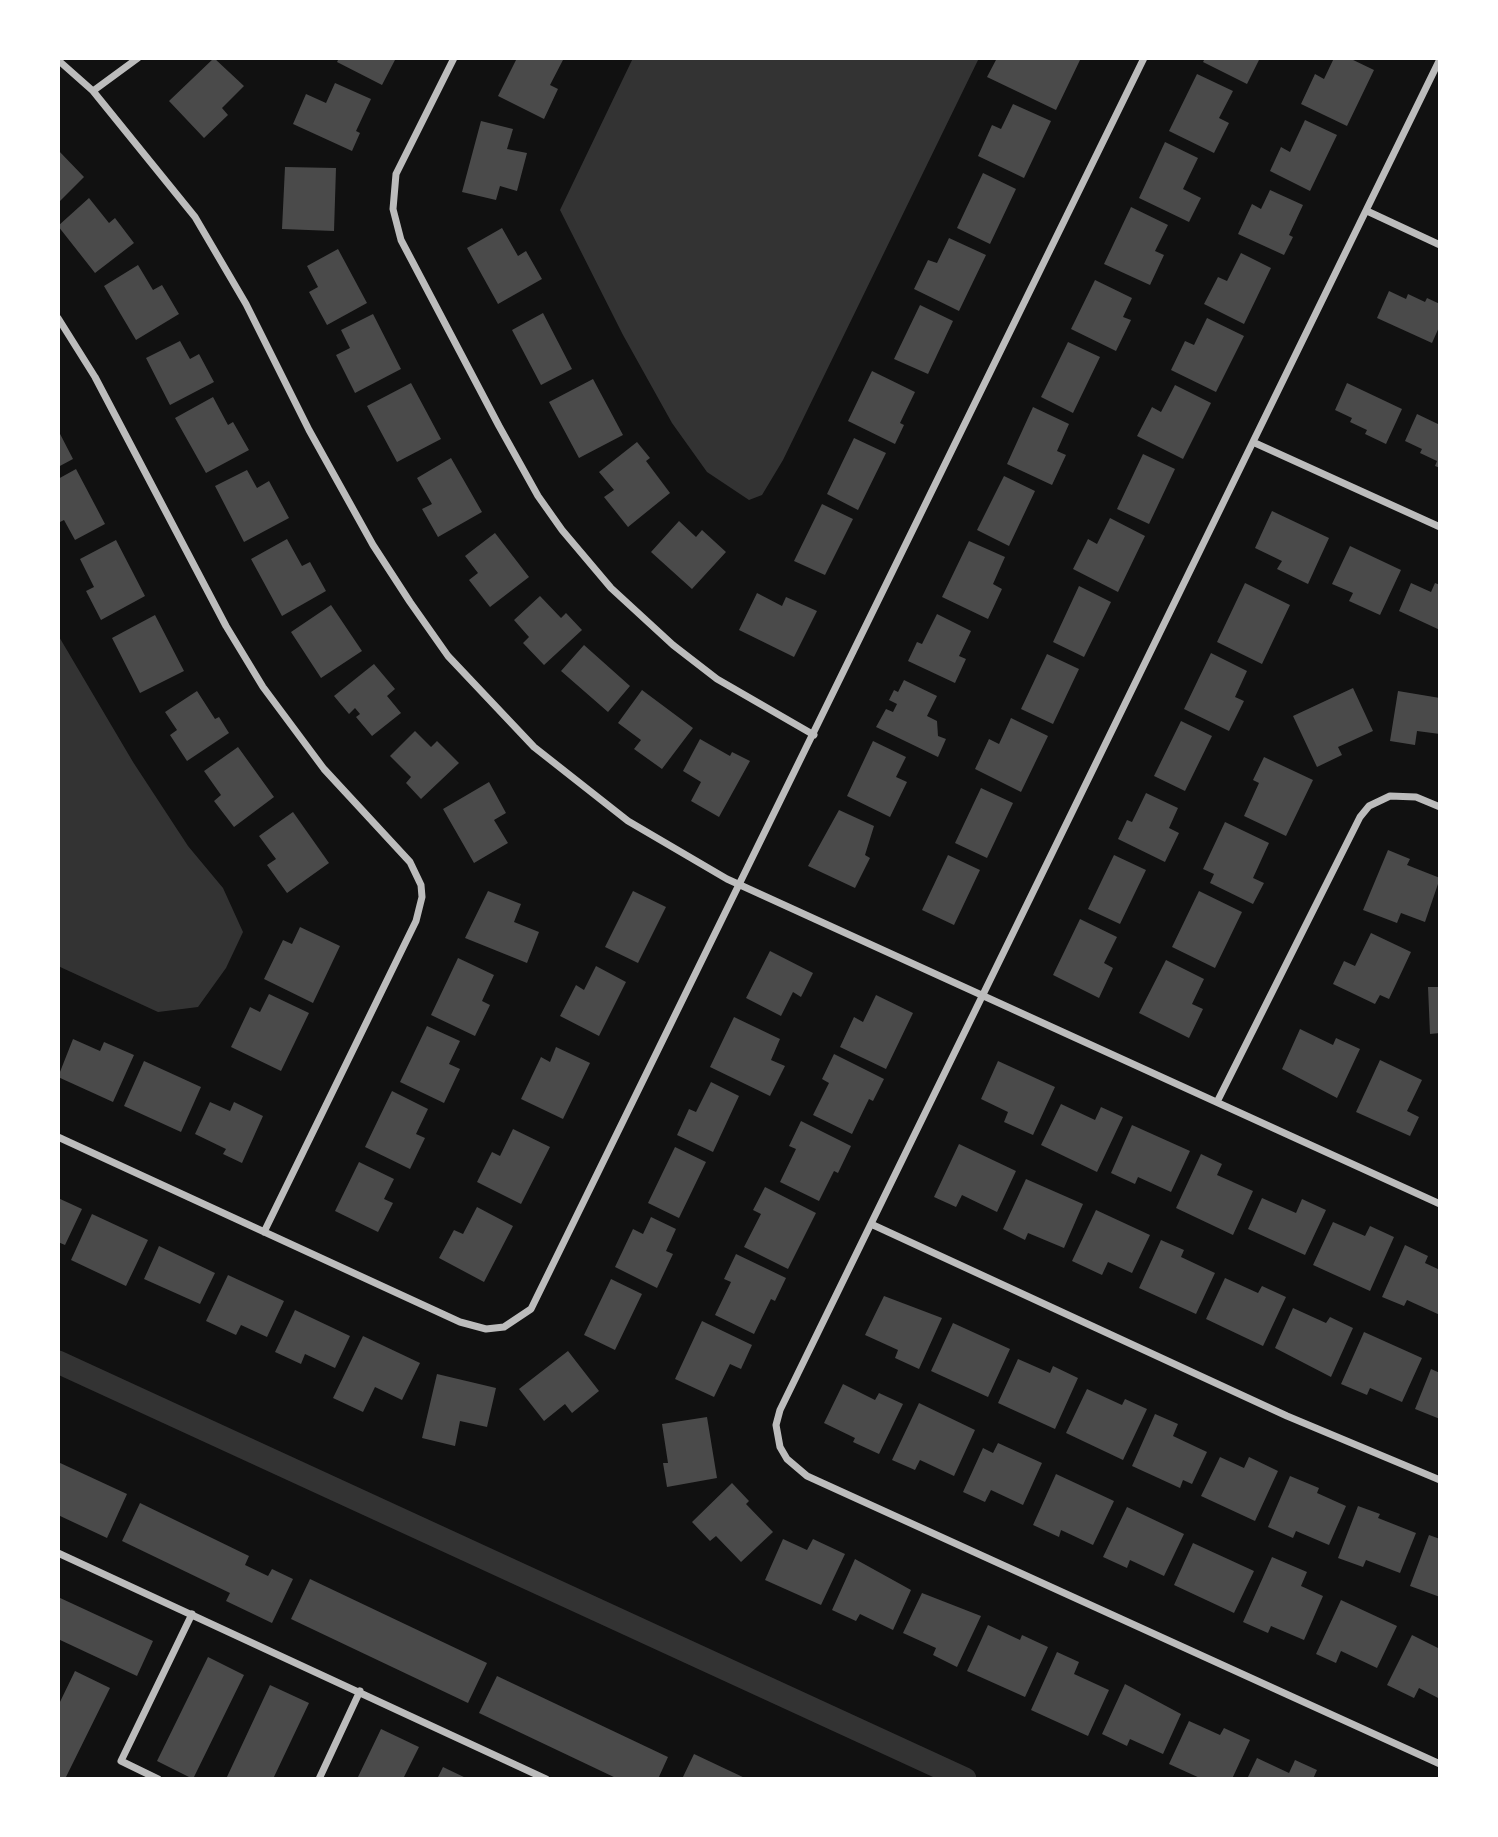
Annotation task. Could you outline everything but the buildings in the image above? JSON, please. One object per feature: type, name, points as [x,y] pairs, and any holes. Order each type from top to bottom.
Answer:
[{"type":"street","points":[[93,91],[138,58]]},
{"type":"street","points":[[454,58],[396,174],[393,209],[401,240],[538,496],[562,530],[611,588],[673,645],[716,679],[814,735]]},
{"type":"street","points":[[58,1137],[468,1325],[486,1329],[513,1323],[539,1299],[1144,58]]},
{"type":"street","points":[[1440,59],[1255,443],[780,1410],[776,1425],[780,1447],[795,1469],[807,1476],[1440,1764]]},
{"type":"street","points":[[58,60],[93,91],[195,217],[246,304],[309,430],[373,545],[448,656],[534,747],[628,821],[741,885],[1440,1205]]},
{"type":"street","points":[[1367,211],[1440,245]]},
{"type":"street","points":[[58,318],[95,377],[226,626],[263,687],[324,769],[410,862],[421,885],[422,897],[416,921],[264,1232]]},
{"type":"street","points":[[1255,443],[1440,527]]},
{"type":"street","points":[[1217,1102],[1351,831],[1369,806],[1381,799],[1400,795],[1416,797],[1440,807]]},
{"type":"street","points":[[871,1224],[1287,1416],[1440,1480]]},
{"type":"street","points":[[58,1553],[360,1691],[531,1776],[546,1779]]},
{"type":"street","points":[[158,1779],[121,1761],[192,1614]]},
{"type":"street","points":[[319,1779],[360,1691]]},
{"type":"shaded area","points":[[633,58],[979,58],[783,460],[762,495],[749,500],[707,472],[672,423],[623,335],[560,210]]},
{"type":"shaded area","points":[[58,635],[133,762],[188,846],[223,888],[243,932],[226,968],[198,1007],[158,1012],[58,966]]},
{"type":"waterway","points":[[58,1362],[965,1779]]}]
